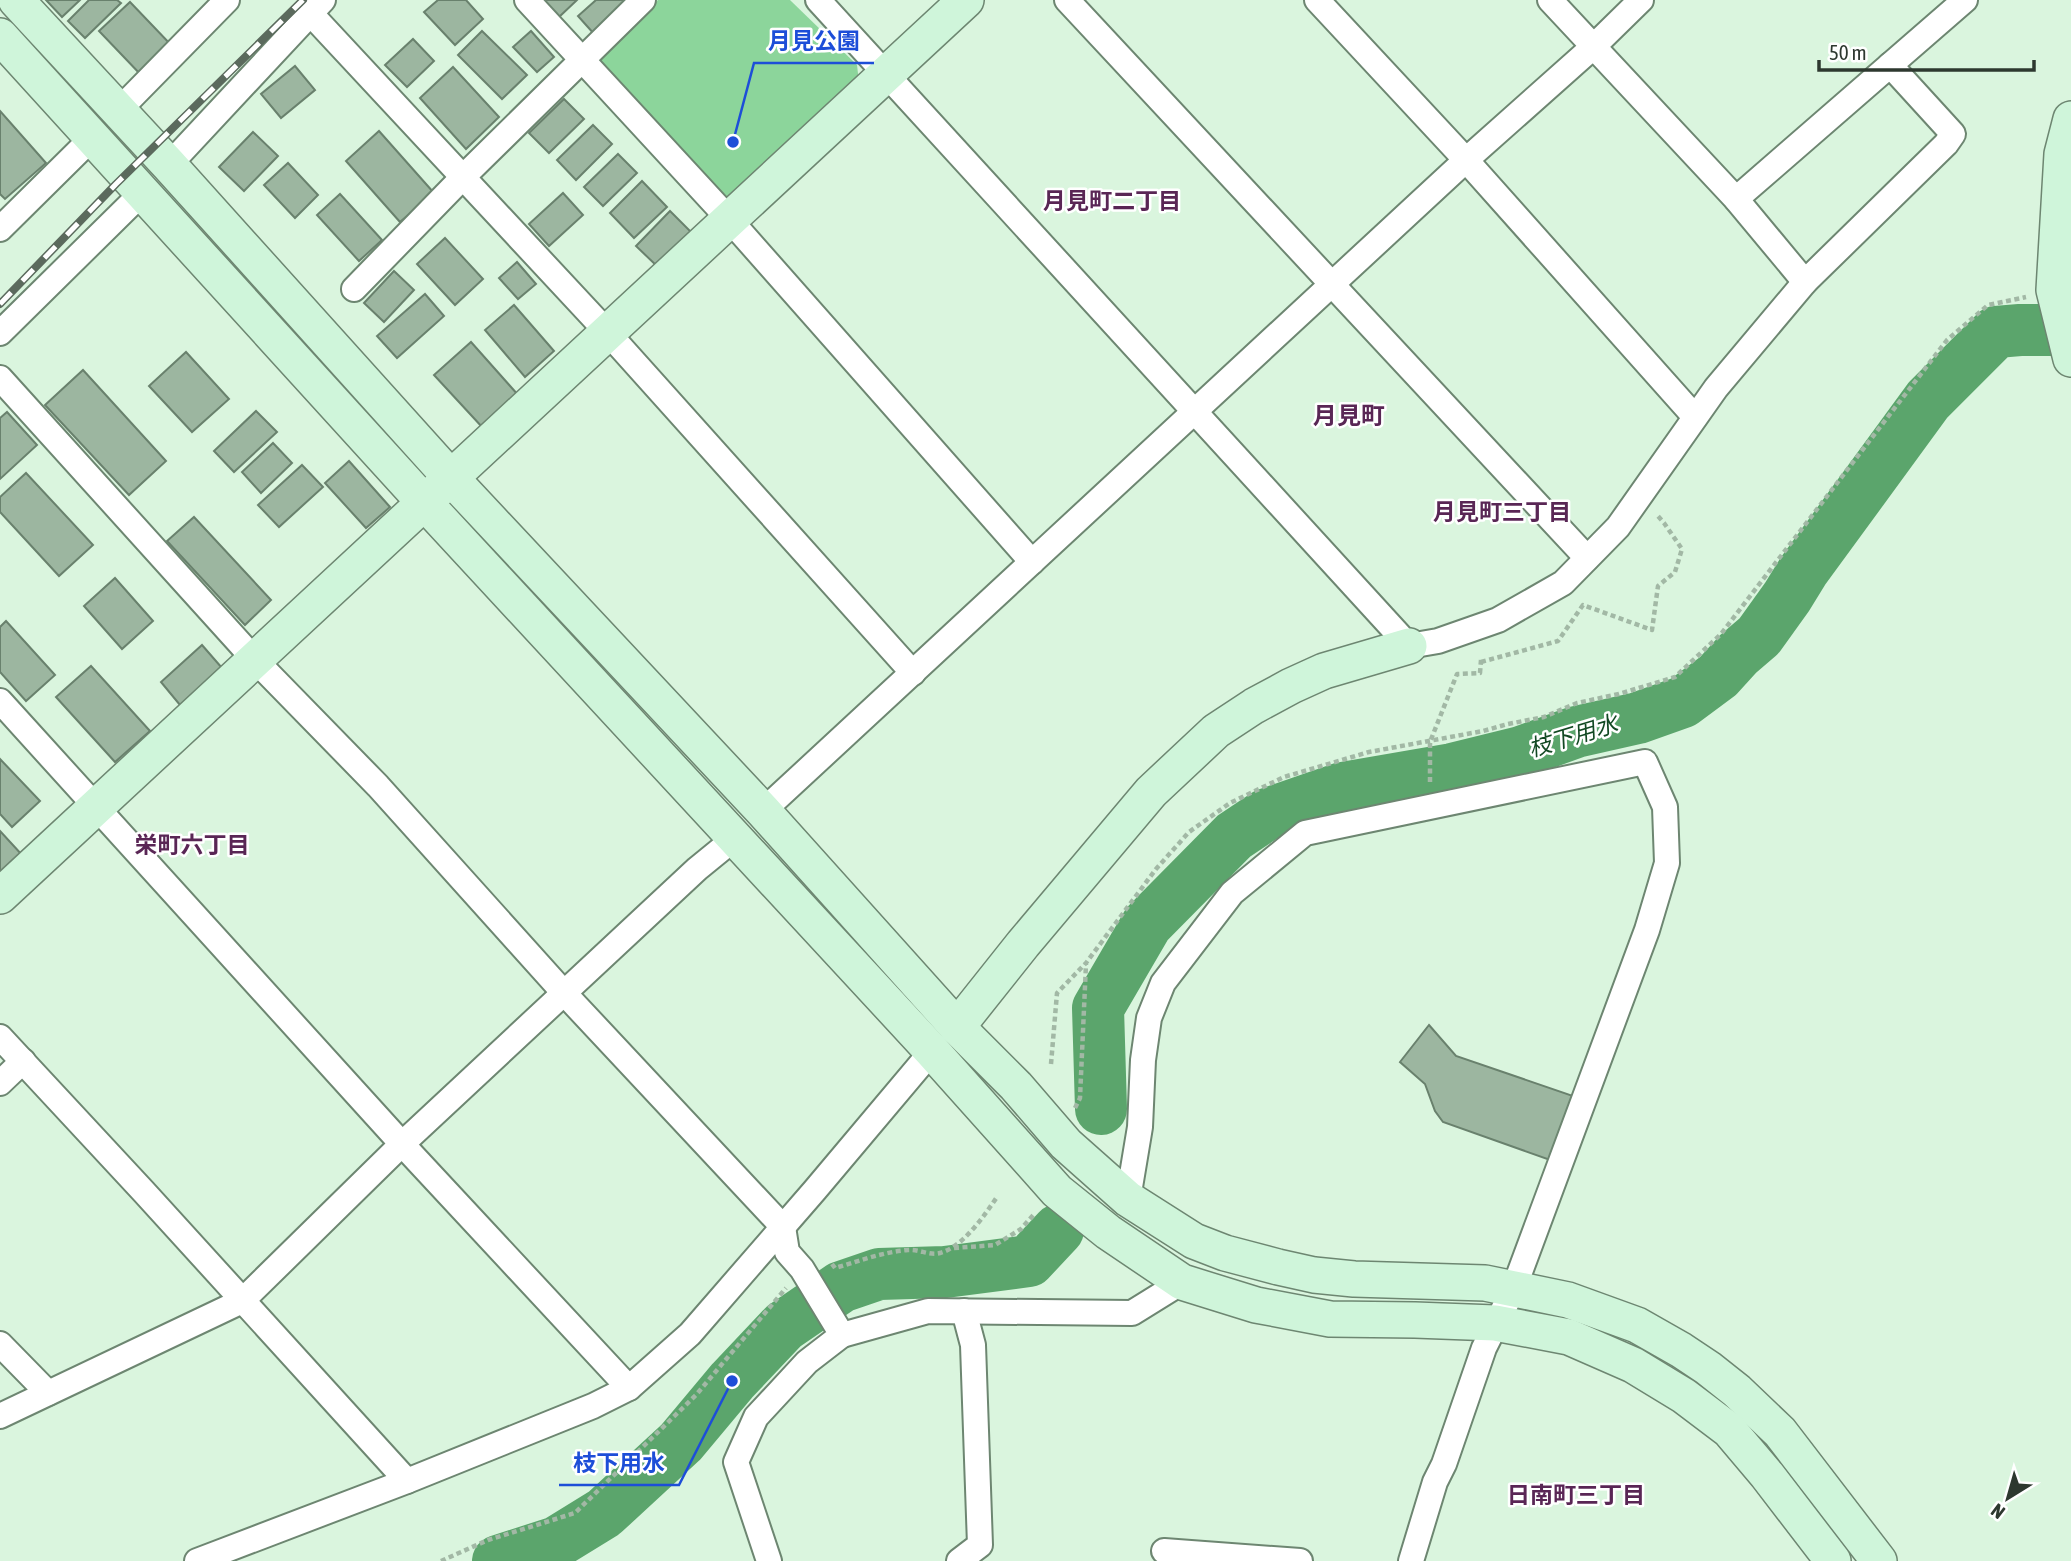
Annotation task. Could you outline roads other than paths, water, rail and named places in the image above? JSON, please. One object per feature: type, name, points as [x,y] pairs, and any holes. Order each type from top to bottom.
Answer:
[{"type":"street","points":[[16,0],[169,164],[451,478],[764,811],[957,1027],[1016,1086],[1066,1144],[1128,1199],[1194,1241],[1225,1253],[1290,1270],[1354,1279],[1485,1283],[1568,1300],[1637,1325],[1708,1368],[1780,1432],[1880,1561]]},
{"type":"street","points":[[118,111],[227,0]]},
{"type":"street","points":[[527,0],[729,219],[1032,562]]},
{"type":"street","points":[[354,289],[463,177],[643,0]]},
{"type":"street","points":[[818,0],[1409,646]]},
{"type":"street","points":[[0,896],[966,0]]},
{"type":"street","points":[[1067,0],[1587,558]]},
{"type":"street","points":[[1317,0],[1466,160],[1695,417]]},
{"type":"street","points":[[1550,0],[1736,200],[1805,282]]},
{"type":"street","points":[[764,811],[1641,0]]},
{"type":"street","points":[[1736,200],[1965,0]]},
{"type":"street","points":[[169,164],[316,7],[463,177],[608,333],[913,673]]},
{"type":"street","points":[[0,36],[424,502],[932,1051],[1057,1191],[1108,1232],[1182,1282],[1256,1305],[1330,1319],[1495,1323],[1569,1337],[1633,1365],[1684,1396],[1729,1430],[1833,1561]]},
{"type":"street","points":[[957,1027],[1151,792],[1216,731],[1254,706],[1324,671],[1409,646],[1438,641],[1498,620],[1563,583],[1618,527],[1716,388],[1805,282],[1946,144],[1953,134],[1890,65]]},
{"type":"street","points":[[2063,328],[2062,154],[2071,119]]},
{"type":"street","points":[[0,229],[93,137]]},
{"type":"street","points":[[0,333],[142,193]]},
{"type":"street","points":[[0,378],[254,659],[378,786],[565,994],[783,1227],[787,1252],[805,1274],[838,1327]]},
{"type":"street","points":[[0,701],[402,1144],[629,1388]]},
{"type":"street","points":[[1128,1199],[1140,1127],[1143,1060],[1149,1018],[1163,983],[1232,893],[1305,833],[1645,762],[1665,807],[1667,863],[1647,930],[1514,1288],[1484,1348],[1444,1464],[1434,1482],[1411,1561]]},
{"type":"street","points":[[0,1416],[242,1301],[402,1144],[697,869],[735,838]]},
{"type":"street","points":[[0,1037],[407,1481]]},
{"type":"street","points":[[197,1561],[407,1481],[593,1406],[629,1388],[690,1334],[932,1051]]},
{"type":"street","points":[[0,1083],[23,1061]]},
{"type":"street","points":[[769,1561],[736,1462],[756,1417],[838,1327],[928,1311],[1132,1313],[1182,1282]]},
{"type":"street","points":[[959,1561],[981,1545],[973,1345],[964,1311]]},
{"type":"street","points":[[0,1345],[48,1393]]},
{"type":"street","points":[[1164,1551],[1300,1561]]},
{"type":"waterway","name":"枝下用水","points":[[1101,1109],[1098,1008],[1147,924],[1234,836],[1267,814],[1342,788],[1452,769],[1521,752],[1576,732],[1638,718],[1683,702],[1718,676],[1759,636],[1928,400],[1996,332],[2071,330]]},
{"type":"waterway","name":"枝下用水","points":[[498,1561],[557,1542],[604,1513],[681,1442],[732,1381],[784,1326],[841,1287],[879,1274],[945,1272],[1029,1261],[1058,1230]]},
{"type":"railway","points":[[0,304],[116,184],[303,0]]},
{"type":"place","name":"月見公園","points":[[733,142]]},
{"type":"place","name":"枝下用水","points":[[732,1381]]},
{"type":"district","name":"月見町二丁目","points":[[1112,201]]},
{"type":"district","name":"月見町","points":[[1349,415]]},
{"type":"district","name":"月見町三丁目","points":[[1502,512]]},
{"type":"district","name":"栄町六丁目","points":[[192,845]]},
{"type":"district","name":"日南町三丁目","points":[[1576,1495]]}]
